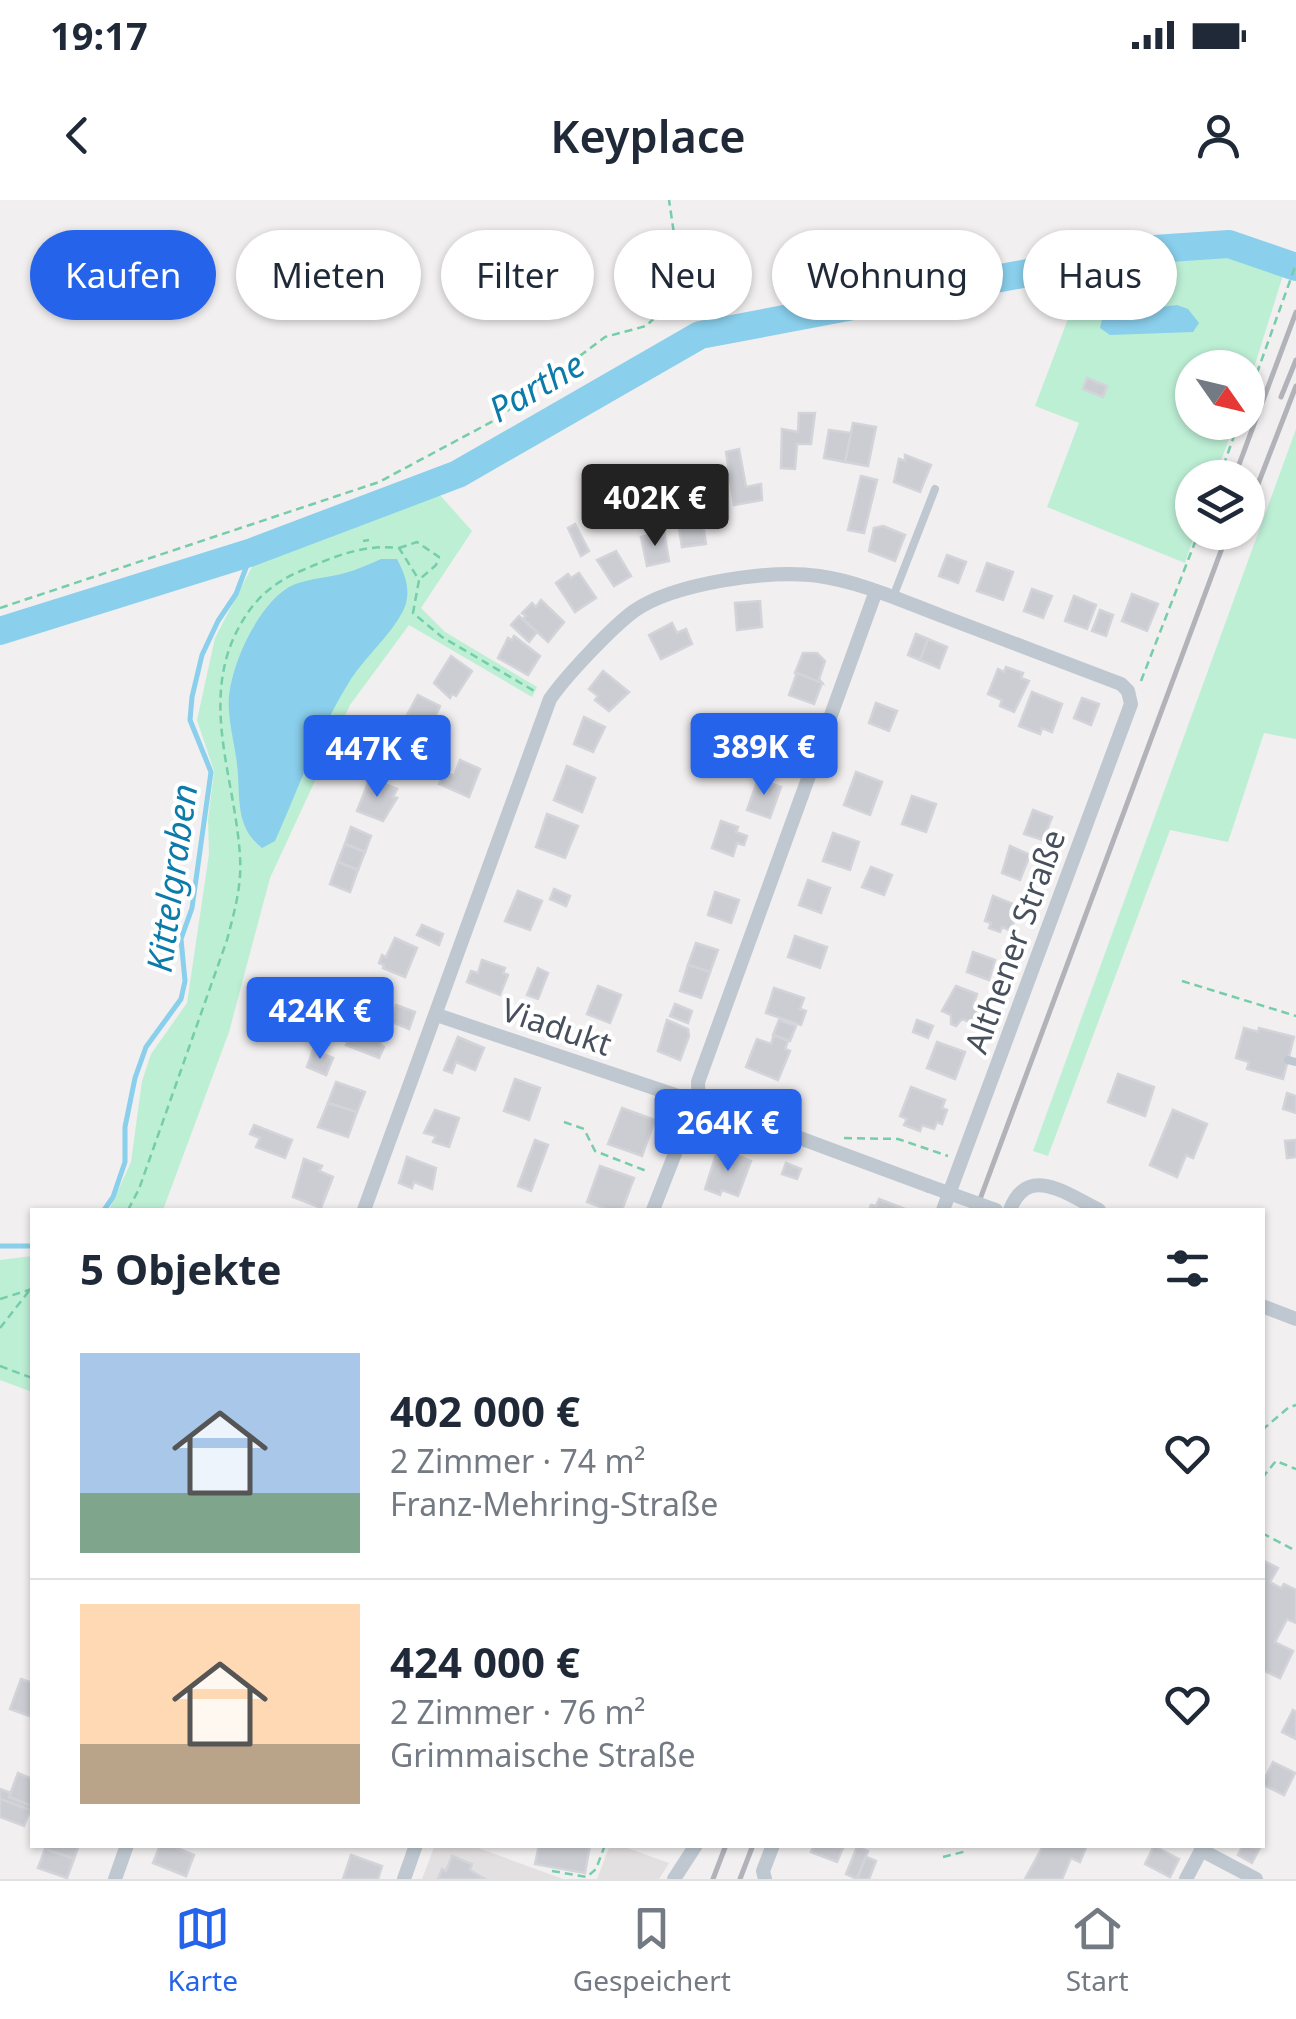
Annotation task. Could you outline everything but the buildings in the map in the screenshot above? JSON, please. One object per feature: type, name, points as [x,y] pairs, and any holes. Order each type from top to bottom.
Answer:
[{"type":"street","points":[[365,1208],[550,699],[562,682],[634,611],[696,587],[762,576],[816,576],[876,591],[1120,684],[1128,691]]},
{"type":"street","points":[[654,1208],[683,1133],[698,1111],[698,1082],[876,591]]},
{"type":"street","name":"Althener Straße","points":[[944,1208],[1130,704],[1128,691]]},
{"type":"street","name":"Viadukt","points":[[438,1014],[678,1096],[698,1111],[751,1120],[990,1208]]},
{"type":"street","points":[[1011,1208],[1016,1194],[1032,1184],[1048,1186],[1095,1208]]},
{"type":"street","points":[[1265,1307],[1296,1319]]},
{"type":"street","points":[[115,1879],[126,1848]]},
{"type":"street","points":[[404,1879],[415,1848]]},
{"type":"street","points":[[674,1879],[693,1848]]},
{"type":"street","points":[[765,1879],[763,1871],[771,1848]]},
{"type":"street","points":[[1186,1879],[1202,1848],[1256,1879]]},
{"type":"lane","points":[[893,598],[935,488]]},
{"type":"path","points":[[0,608],[379,482],[494,420],[605,337],[646,326],[666,306],[680,281],[669,200]]},
{"type":"path","points":[[1265,350],[1296,264]]},
{"type":"path","points":[[363,541],[369,540]]},
{"type":"path","points":[[129,1208],[221,958],[238,899],[240,858],[219,693],[229,650],[256,599],[278,580],[346,552],[380,546],[399,548],[417,542],[439,557],[419,580],[414,614],[442,637],[534,691]]},
{"type":"path","points":[[399,548],[419,580]]},
{"type":"path","points":[[1128,691],[1145,678],[1193,550]]},
{"type":"path","points":[[1182,981],[1296,1016]]},
{"type":"path","points":[[564,1122],[584,1129],[595,1151],[652,1173]]},
{"type":"path","points":[[836,1152],[844,1137],[898,1139],[962,1161]]},
{"type":"path","points":[[0,1298],[30,1291]]},
{"type":"path","points":[[0,1328],[30,1292]]},
{"type":"path","points":[[0,1366],[30,1377]]},
{"type":"path","points":[[1265,1428],[1296,1405]]},
{"type":"path","points":[[1265,1474],[1276,1461],[1296,1470]]},
{"type":"path","points":[[1265,1535],[1296,1550]]},
{"type":"path","points":[[552,1871],[587,1877],[605,1848]]},
{"type":"path","points":[[943,1856],[967,1851]]},
{"type":"shaded area","points":[[434,1848],[478,1848],[563,1879],[422,1879]]},
{"type":"shaded area","points":[[609,1848],[627,1848],[669,1863],[659,1879],[597,1879]]},
{"type":"green space","points":[[1215,251],[1284,272],[1260,350],[1175,350],[1175,440],[1229,440],[1221,460],[1175,460],[1175,550],[1189,550],[1185,563],[1047,507],[1079,423],[1035,406],[1068,320],[1177,320],[1177,252]]},
{"type":"green space","points":[[1296,429],[1296,739],[1264,733],[1228,842],[1170,830],[1048,1156],[1033,1151],[1252,550],[1265,550],[1265,514]]},
{"type":"green space","points":[[439,494],[472,531],[421,608],[445,632],[537,687],[532,697],[409,625],[350,705],[270,878],[229,1032],[164,1208],[110,1208],[131,1162],[142,1081],[151,1054],[187,1003],[209,854],[208,820],[214,771],[197,720],[215,638],[256,559]]},
{"type":"green space","points":[[30,1256],[30,1391],[0,1380],[0,1260]]},
{"type":"water","points":[[1177,305],[1188,309],[1199,323],[1193,332],[1110,335],[1100,328],[1102,320],[1177,320]]},
{"type":"water","points":[[381,559],[397,559],[407,585],[406,604],[392,629],[351,679],[319,738],[275,841],[262,848],[247,830],[240,810],[229,711],[238,659],[256,622],[280,593],[293,585],[350,572]]},
{"type":"waterway","name":"Parthe","points":[[0,631],[252,552],[458,474],[700,335],[1154,249],[1229,244],[1296,267]]},
{"type":"waterway","name":"Kittelgraben","points":[[105,1208],[125,1162],[125,1127],[146,1047],[181,999],[185,981],[181,939],[192,908],[211,772],[190,720],[192,697],[202,655],[236,594],[252,552]]},
{"type":"waterway","name":"Kittelgraben","points":[[0,1246],[30,1246]]},
{"type":"railway","points":[[1241,460],[1296,312]]},
{"type":"railway","points":[[1281,397],[1296,360]]},
{"type":"railway","points":[[1265,466],[1296,386]]},
{"type":"railway","points":[[977,1208],[1221,550]]},
{"type":"railway","points":[[713,1879],[725,1848]]},
{"type":"railway","points":[[740,1879],[752,1848]]}]
